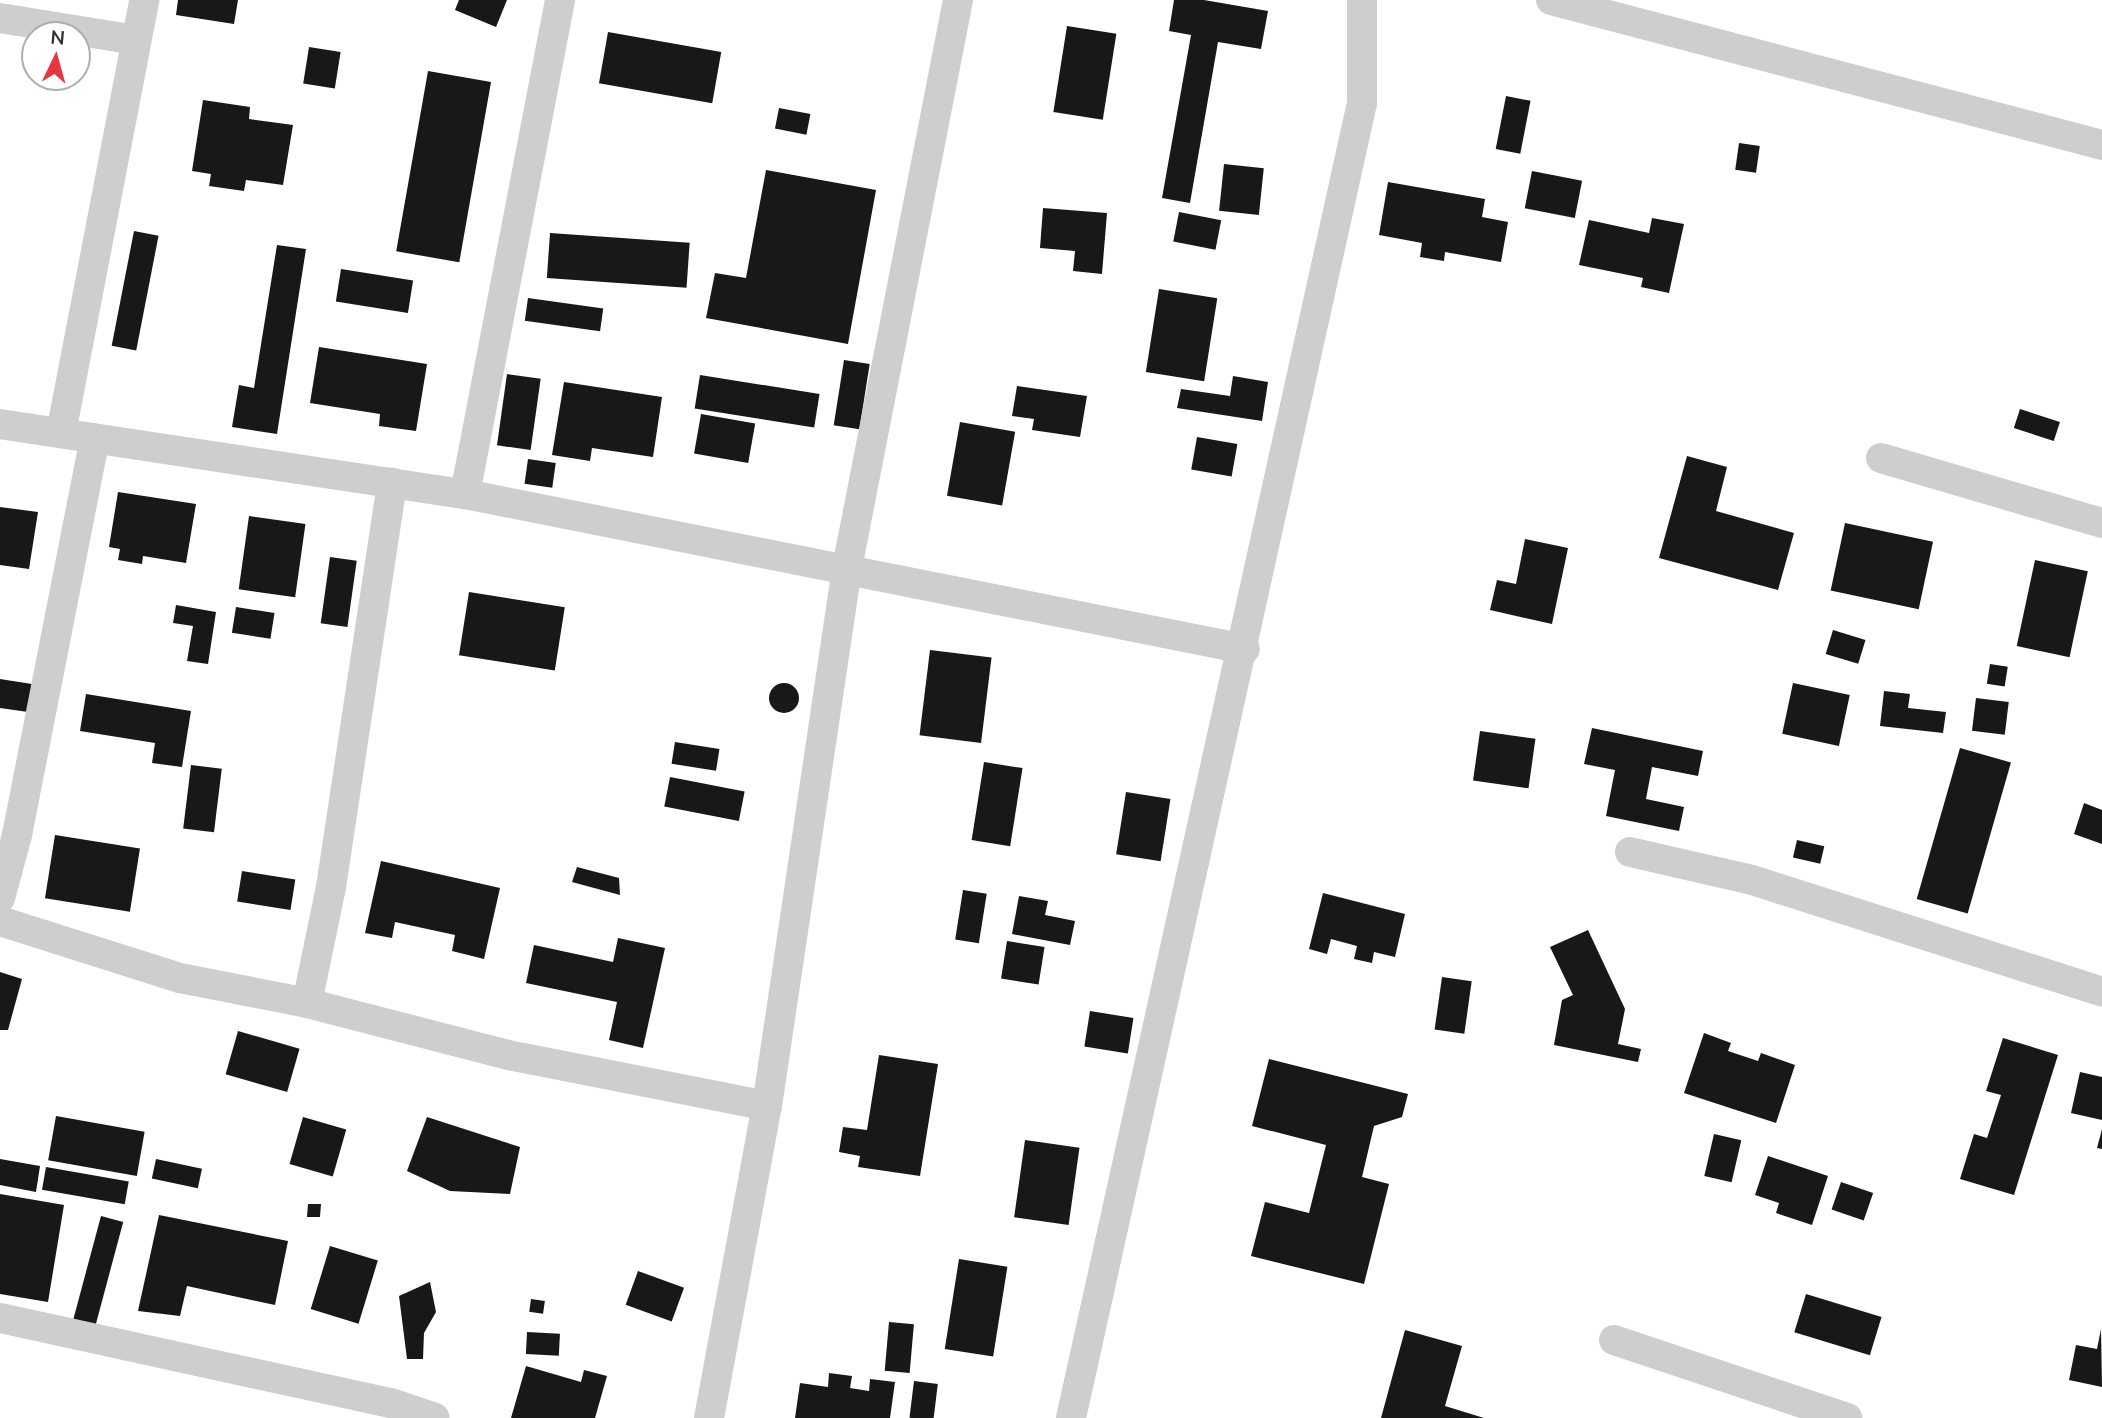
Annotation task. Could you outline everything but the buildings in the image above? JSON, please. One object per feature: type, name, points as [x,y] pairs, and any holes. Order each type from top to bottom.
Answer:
[{"type":"street","points":[[61,433],[144,0]]},
{"type":"street","points":[[465,494],[560,0]]},
{"type":"street","points":[[709,1418],[767,1106],[847,568],[958,0]]},
{"type":"street","points":[[1071,1418],[1245,649],[1362,103],[1362,0]]},
{"type":"street","points":[[1551,0],[2102,145]]},
{"type":"street","points":[[0,18],[136,40]]},
{"type":"street","points":[[0,424],[465,494],[1245,649]]},
{"type":"street","points":[[0,898],[17,835],[95,439]]},
{"type":"street","points":[[1881,457],[2102,523]]},
{"type":"street","points":[[307,1003],[331,887],[392,483]]},
{"type":"street","points":[[1630,852],[1752,880],[2102,992]]},
{"type":"street","points":[[0,921],[180,978],[307,1003],[508,1055],[767,1106]]},
{"type":"street","points":[[0,1318],[391,1403],[435,1418]]},
{"type":"street","points":[[1614,1340],[1847,1418]]}]
